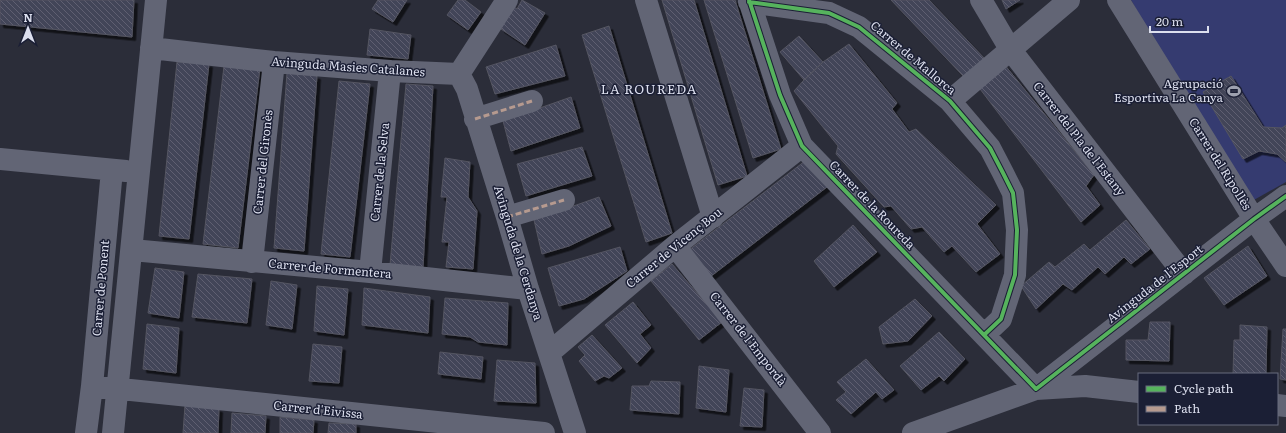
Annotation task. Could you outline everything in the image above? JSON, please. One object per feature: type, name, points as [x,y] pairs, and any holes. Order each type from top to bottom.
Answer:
[{"type":"street","points":[[113,433],[156,0]]},
{"type":"street","points":[[459,74],[506,0]]},
{"type":"street","points":[[646,0],[713,217]]},
{"type":"street","name":"Carrer del Pla de l'Estany","points":[[981,0],[1010,49],[1184,274]]},
{"type":"street","points":[[950,101],[1069,0]]},
{"type":"street","name":"Carrer del Ripollès","points":[[1118,0],[1254,219],[1286,266]]},
{"type":"street","name":"Carrer de Mallorca","points":[[749,1],[829,13],[859,27],[950,101],[990,148],[1013,193],[1017,230],[1015,275],[1001,319],[984,335]]},
{"type":"street","name":"Carrer de la Roureda","points":[[749,1],[780,95],[802,146],[1036,389]]},
{"type":"street","name":"Avinguda Masies Catalanes","points":[[151,48],[274,62],[390,71],[459,74]]},
{"type":"street","name":"Carrer del Gironès","points":[[252,262],[274,62]]},
{"type":"street","name":"Carrer de la Selva","points":[[370,272],[390,71]]},
{"type":"street","name":"Avinguda de la Cerdanya","points":[[459,74],[467,89],[528,289],[575,433]]},
{"type":"street","points":[[476,119],[532,101]]},
{"type":"street","name":"Carrer de Vicenç Bou","points":[[549,353],[675,246],[802,146]]},
{"type":"street","points":[[0,159],[140,172]]},
{"type":"street","name":"Carrer de Ponent","points":[[86,433],[92,386],[112,170]]},
{"type":"street","name":"Avinguda de l'Esport","points":[[1036,389],[1254,219],[1286,196]]},
{"type":"street","points":[[507,217],[564,200]]},
{"type":"street","name":"Carrer de l'Empordà","points":[[675,246],[820,433]]},
{"type":"street","name":"Carrer de Formentera","points":[[132,250],[370,272],[528,289]]},
{"type":"street","name":"Carrer d'Eivissa","points":[[92,386],[544,433]]},
{"type":"street","points":[[913,433],[1036,389],[1085,386],[1138,392]]},
{"type":"shaded area","name":"Agrupació Esportiva La Canya","points":[[1131,0],[1286,0],[1286,182],[1245,205]]},
{"type":"building","points":[[0,0],[134,0],[132,37],[0,24]]},
{"type":"building","points":[[378,0],[407,0],[393,22],[372,9]]},
{"type":"building","points":[[458,0],[465,0],[481,12],[468,30],[447,15]]},
{"type":"building","points":[[522,0],[545,13],[525,45],[501,29],[511,5],[517,9]]},
{"type":"building","points":[[662,0],[694,0],[747,176],[718,185]]},
{"type":"building","points":[[704,0],[735,0],[781,149],[753,158]]},
{"type":"building","points":[[891,0],[929,0],[986,60],[965,78]]},
{"type":"building","points":[[1002,0],[1020,0],[1006,9]]},
{"type":"building","points":[[609,26],[672,233],[646,242],[582,35]]},
{"type":"building","points":[[370,29],[411,35],[408,59],[367,55]]},
{"type":"building","points":[[799,36],[823,62],[804,80],[780,52]]},
{"type":"building","points":[[849,44],[897,103],[892,109],[909,132],[916,129],[996,205],[977,224],[1000,254],[976,272],[952,246],[944,252],[922,227],[911,229],[891,206],[884,207],[836,154],[838,146],[794,91],[823,62]]},
{"type":"building","points":[[556,45],[565,76],[495,94],[486,67]]},
{"type":"building","points":[[177,62],[209,64],[189,239],[159,236]]},
{"type":"building","points":[[1004,64],[1094,175],[1086,186],[1100,205],[1081,222],[977,85]]},
{"type":"building","points":[[224,66],[260,68],[238,248],[203,244]]},
{"type":"building","points":[[287,73],[317,76],[304,251],[274,248]]},
{"type":"building","points":[[1231,76],[1263,127],[1282,128],[1286,125],[1286,162],[1277,154],[1259,151],[1243,159],[1203,92]]},
{"type":"building","points":[[339,81],[370,84],[350,257],[321,254]]},
{"type":"building","points":[[406,84],[433,86],[423,267],[390,265]]},
{"type":"building","points":[[571,97],[580,128],[511,151],[503,121]]},
{"type":"building","points":[[582,147],[592,176],[526,196],[517,164]]},
{"type":"building","points":[[445,158],[470,162],[468,197],[477,211],[473,269],[446,267],[449,242],[442,242],[447,197],[441,197]]},
{"type":"building","points":[[805,161],[827,187],[710,277],[689,250]]},
{"type":"building","points":[[599,197],[611,226],[569,246],[542,254],[534,220]]},
{"type":"building","points":[[1126,220],[1150,249],[1131,264],[1124,257],[1105,274],[1098,267],[1072,290],[1063,284],[1036,309],[1021,286],[1049,262],[1055,267],[1084,244],[1090,250]]},
{"type":"building","points":[[853,225],[877,252],[834,287],[814,261]]},
{"type":"building","points":[[1248,246],[1267,276],[1224,305],[1204,278]]},
{"type":"building","points":[[620,247],[627,271],[584,299],[559,306],[548,268]]},
{"type":"building","points":[[672,264],[722,322],[699,340],[651,281]]},
{"type":"building","points":[[155,268],[184,272],[179,318],[148,313]]},
{"type":"building","points":[[198,274],[252,279],[247,323],[192,317]]},
{"type":"building","points":[[271,281],[297,285],[292,329],[266,325]]},
{"type":"building","points":[[317,286],[348,289],[344,335],[314,331]]},
{"type":"building","points":[[364,288],[430,297],[428,333],[362,325]]},
{"type":"building","points":[[445,298],[508,303],[507,345],[478,342],[470,337],[442,334]]},
{"type":"building","points":[[915,299],[932,316],[908,341],[883,344],[879,327]]},
{"type":"building","points":[[633,302],[651,325],[640,334],[651,348],[637,363],[605,325]]},
{"type":"building","points":[[1150,322],[1170,322],[1169,361],[1126,360],[1126,340],[1148,340]]},
{"type":"building","points":[[147,324],[179,328],[176,373],[143,369]]},
{"type":"building","points":[[1240,325],[1267,327],[1266,373],[1233,373],[1234,340],[1240,340]]},
{"type":"building","points":[[1283,329],[1286,329],[1286,380],[1280,379]]},
{"type":"building","points":[[939,332],[965,359],[944,381],[939,376],[921,390],[900,366]]},
{"type":"building","points":[[592,335],[622,368],[609,378],[604,376],[595,381],[579,361],[585,355],[578,347]]},
{"type":"building","points":[[313,344],[342,347],[339,383],[309,381]]},
{"type":"building","points":[[440,352],[483,357],[481,379],[438,374]]},
{"type":"building","points":[[866,359],[894,390],[882,399],[876,392],[851,414],[836,400],[846,392],[837,382]]},
{"type":"building","points":[[497,360],[535,363],[536,403],[494,401]]},
{"type":"building","points":[[699,366],[729,370],[726,412],[696,408]]},
{"type":"building","points":[[651,381],[680,382],[679,414],[630,410],[632,386],[649,386]]},
{"type":"building","points":[[744,388],[764,390],[762,427],[740,426]]},
{"type":"building","points":[[185,405],[219,409],[218,433],[183,433]]},
{"type":"building","points":[[232,413],[266,416],[265,433],[231,433]]},
{"type":"building","points":[[280,417],[314,420],[313,433],[280,433]]},
{"type":"building","points":[[329,423],[356,424],[356,433],[328,433]]},
{"type":"marked path","points":[[475,119],[532,101]]},
{"type":"marked path","points":[[507,217],[564,200]]},
{"type":"cycle path","points":[[749,0],[780,95],[802,146],[1036,389],[1254,219],[1286,196]]},
{"type":"cycle path","points":[[749,2],[829,13],[859,27],[950,101],[990,148],[1013,193],[1017,230],[1015,275],[1001,319],[984,335]]},
{"type":"place","name":"Agrupació Esportiva La Canya","points":[[1234,91]]},
{"type":"district","name":"LA ROUREDA","points":[[649,89]]}]
